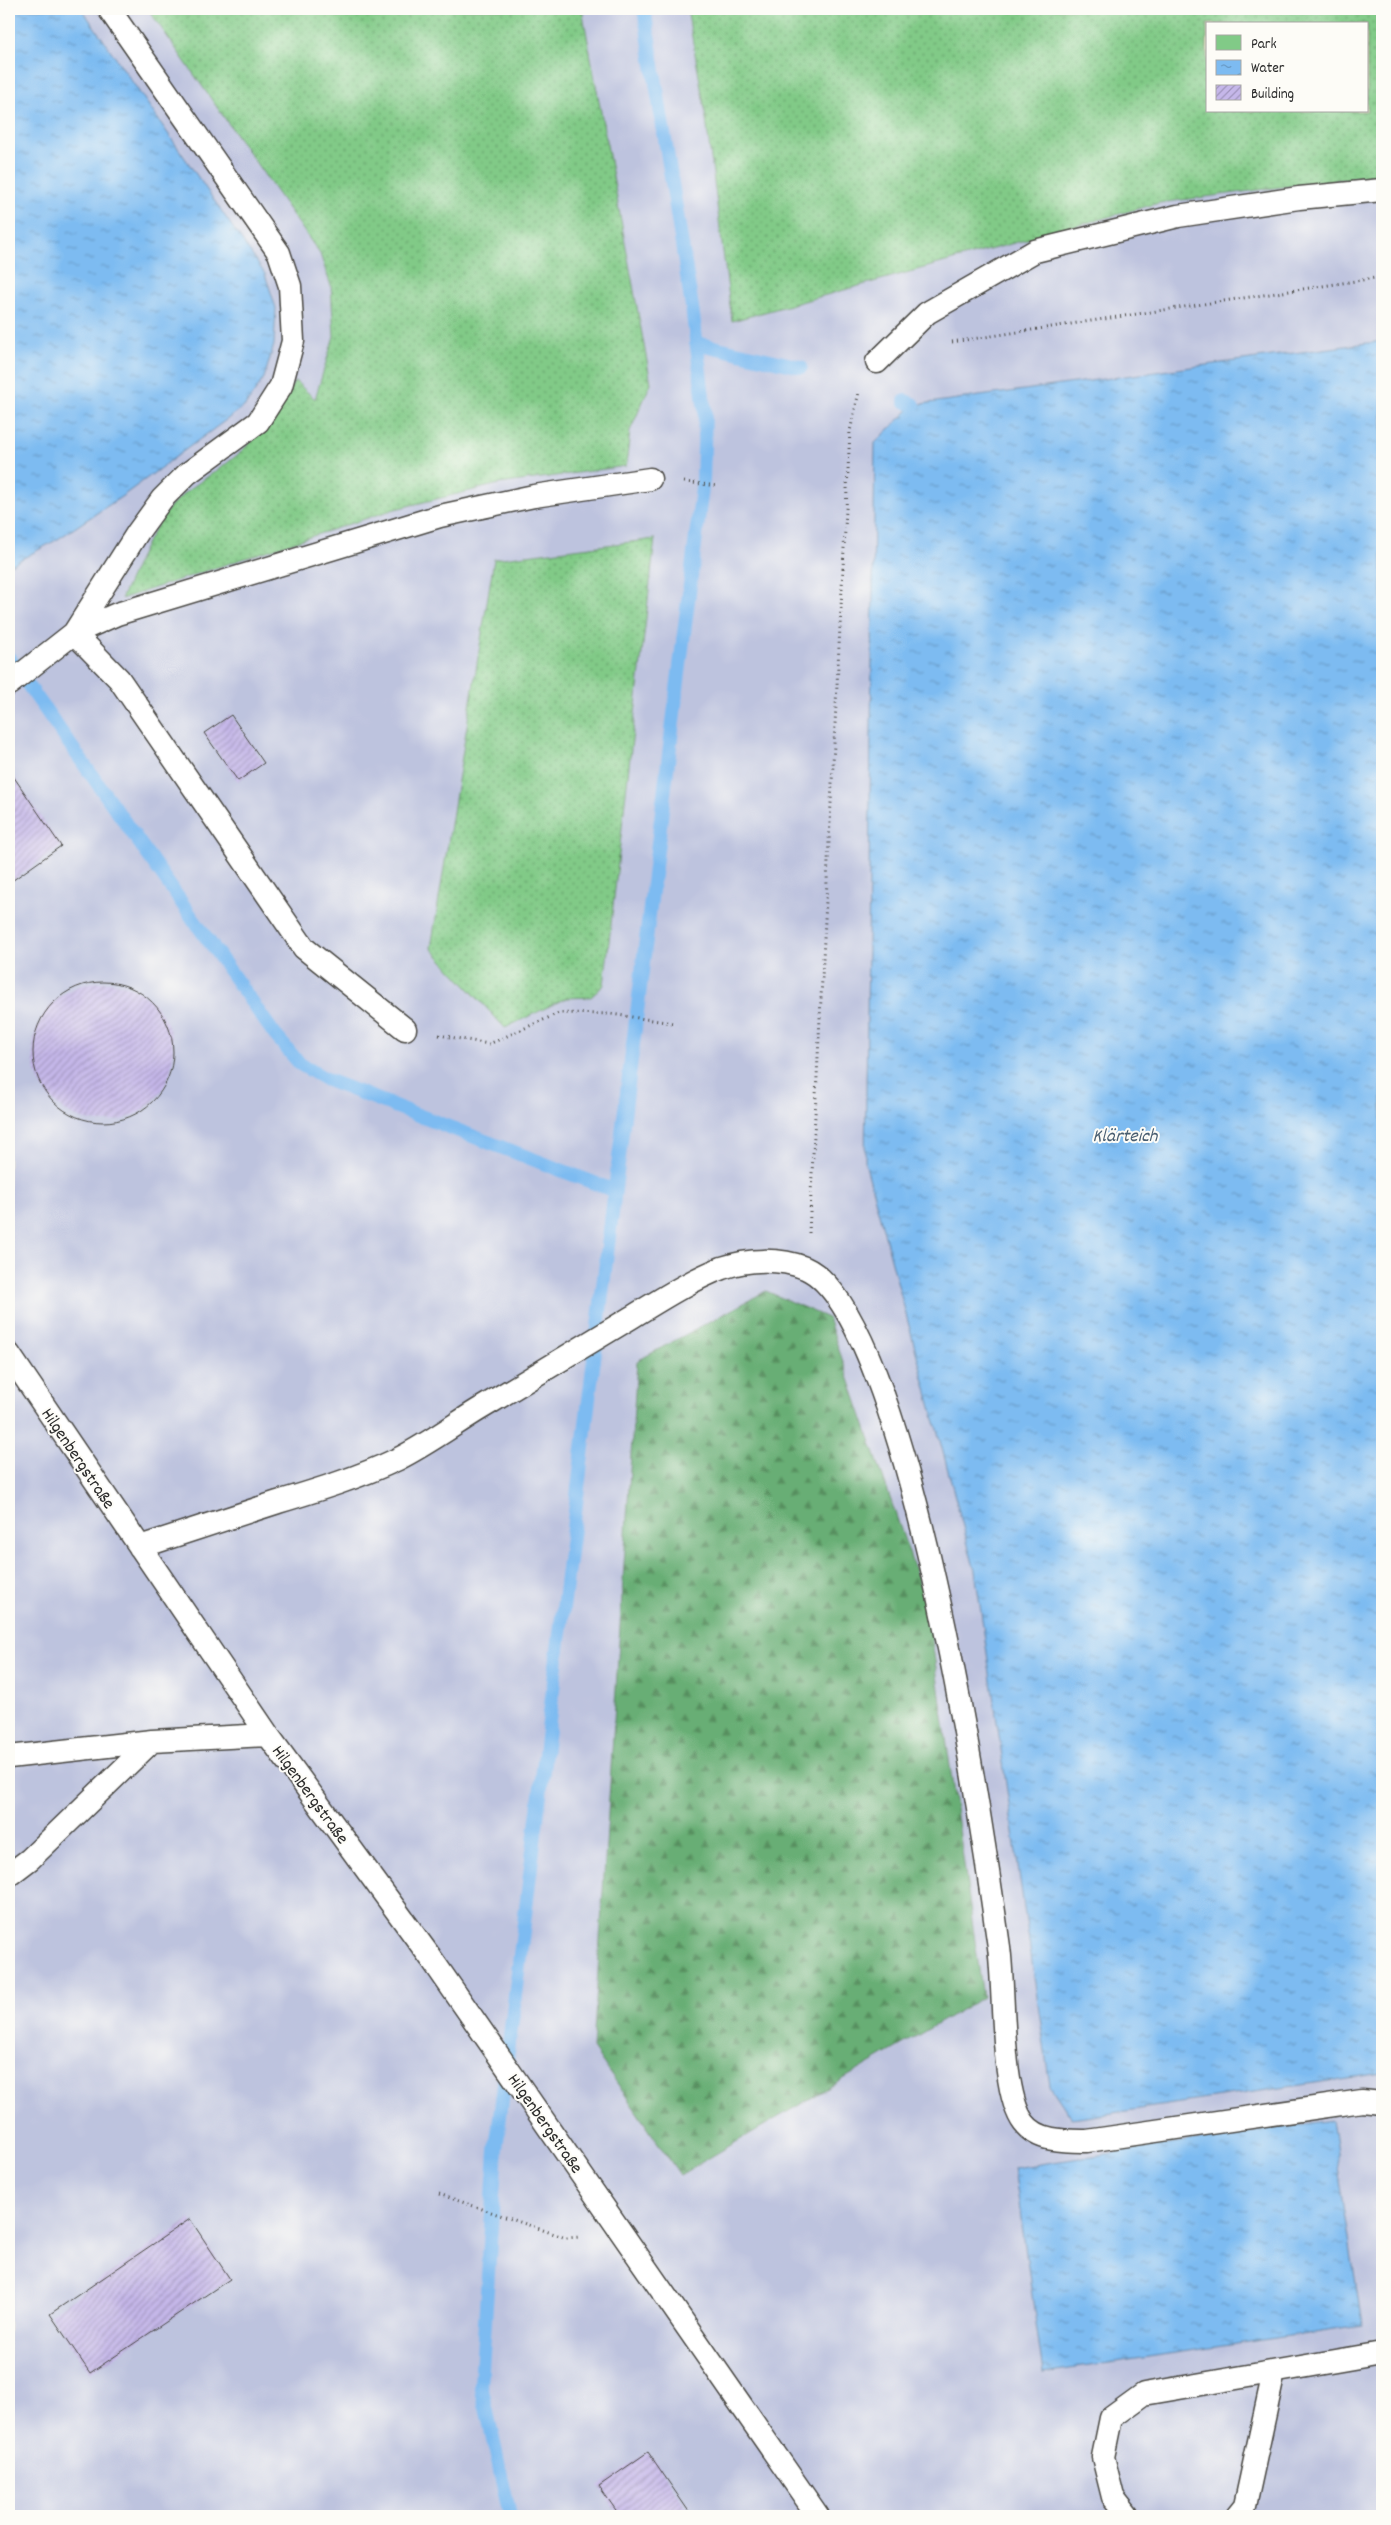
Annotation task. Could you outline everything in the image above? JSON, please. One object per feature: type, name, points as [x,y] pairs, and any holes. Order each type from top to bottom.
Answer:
[{"type":"lane","points":[[74,633],[138,532],[162,499],[187,474],[258,422],[281,386],[293,341],[290,286],[278,253],[109,9]]},
{"type":"lane","points":[[876,362],[928,313],[1034,251],[1178,216],[1300,198],[1382,190]]},
{"type":"lane","points":[[9,684],[36,665],[74,633],[117,614],[440,516],[534,496],[650,479]]},
{"type":"lane","points":[[74,633],[118,679],[304,948],[405,1029]]},
{"type":"lane","points":[[140,1547],[330,1486],[399,1458],[659,1301],[722,1268],[774,1260],[807,1269],[821,1279],[848,1313],[868,1354],[893,1424],[914,1496],[951,1654],[1000,1951],[1009,2074],[1015,2108],[1026,2128],[1055,2141],[1087,2141],[1362,2101],[1382,2103]]},
{"type":"lane","name":"Hilgenbergstraße","points":[[9,1354],[268,1735],[431,1958],[818,2516]]},
{"type":"lane","name":"Hilgenbergstraße","points":[[9,1757],[152,1741],[268,1735]]},
{"type":"lane","points":[[9,1874],[30,1858],[152,1741]]},
{"type":"lane","points":[[1128,2516],[1113,2497],[1103,2457],[1111,2418],[1144,2394],[1382,2353]]},
{"type":"lane","points":[[1237,2516],[1245,2506],[1274,2372]]},
{"type":"path","points":[[949,342],[1382,277]]},
{"type":"path","points":[[807,1269],[850,431],[858,394],[872,364],[876,362]]},
{"type":"path","points":[[677,481],[718,486]]},
{"type":"path","points":[[405,1029],[489,1044],[559,1013],[611,1014],[672,1023]]},
{"type":"path","points":[[439,2194],[566,2238]]},
{"type":"shaded area","points":[[9,9],[1382,9],[1382,2516],[9,2516]]},
{"type":"green space","points":[[148,9],[582,9],[651,383],[630,431],[626,466],[499,484],[395,509],[121,599],[153,531],[167,511],[191,488],[236,456],[254,439],[282,402],[295,381],[315,399],[334,336],[331,286],[320,254]]},
{"type":"green space","points":[[687,9],[1382,9],[1382,174],[1159,203],[732,321],[704,104]]},
{"type":"green space","points":[[655,539],[604,985],[591,997],[566,998],[505,1028],[431,948],[494,559]]},
{"type":"green space","points":[[766,1291],[828,1318],[927,1605],[983,1997],[680,2175],[593,2048],[637,1361]]},
{"type":"water","points":[[9,9],[82,9],[265,274],[276,308],[274,345],[264,378],[245,406],[124,495],[58,539],[9,566]]},
{"type":"water","name":"Klärteich","points":[[1382,341],[1382,2073],[1072,2119],[1050,2086],[975,1571],[865,1162],[875,443],[914,405]]},
{"type":"water","points":[[1331,2120],[1362,2325],[1043,2373],[1014,2168]]},
{"type":"building","points":[[231,715],[264,763],[238,781],[204,733]]},
{"type":"building","points":[[9,770],[61,846],[9,883]]},
{"type":"building","points":[[103,982],[117,983],[130,987],[153,1002],[168,1025],[172,1038],[172,1066],[168,1079],[153,1102],[130,1117],[117,1121],[103,1122],[89,1121],[76,1117],[53,1102],[38,1079],[34,1066],[33,1052],[34,1038],[38,1025],[53,1002],[76,987],[89,983]]},
{"type":"building","points":[[190,2219],[230,2279],[90,2373],[50,2314]]},
{"type":"building","points":[[648,2452],[692,2516],[620,2516],[599,2486]]},
{"type":"waterway","points":[[510,2516],[481,2385],[496,2149],[703,480],[705,412],[692,307],[644,9]]},
{"type":"waterway","points":[[696,343],[801,367]]},
{"type":"waterway","points":[[905,401],[914,405]]},
{"type":"waterway","points":[[9,658],[275,1035],[300,1064],[327,1080],[615,1191]]}]
